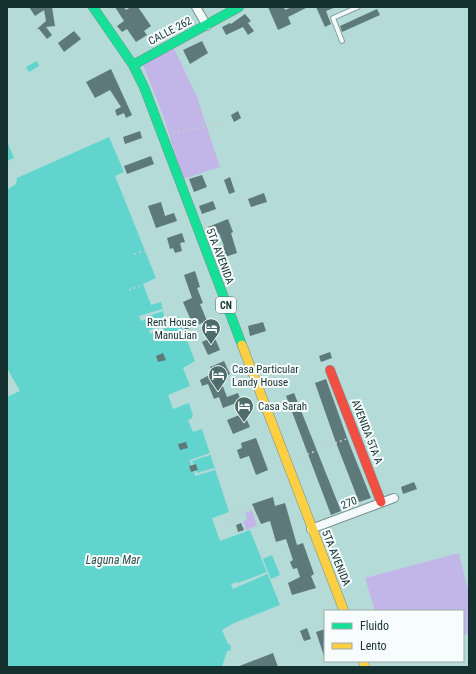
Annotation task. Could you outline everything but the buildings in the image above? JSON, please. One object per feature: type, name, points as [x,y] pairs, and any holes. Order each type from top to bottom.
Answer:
[{"type":"main road","name":"5TA AVENIDA","points":[[93,7],[133,64],[144,88],[163,134],[176,173],[311,529],[344,610]]},
{"type":"main road","name":"CALLE 262","points":[[133,64],[239,7]]},
{"type":"main road","name":"AVENIDA 5TA A","points":[[330,370],[381,502]]},
{"type":"street","points":[[196,7],[206,26]]},
{"type":"street","name":"270","points":[[311,529],[394,498]]},
{"type":"lane","points":[[342,41],[332,18],[348,9],[358,7]]},
{"type":"path","points":[[163,134],[228,122]]},
{"type":"path","points":[[134,254],[146,251]]},
{"type":"path","points":[[129,290],[143,285]]},
{"type":"path","points":[[286,462],[356,435]]},
{"type":"path","points":[[230,525],[229,517],[233,510],[237,509],[242,511],[253,508],[256,518]]},
{"type":"path","points":[[216,529],[230,525],[239,519],[242,511]]},
{"type":"shaded area","points":[[173,46],[197,97],[220,167],[183,179],[163,115],[142,62]]},
{"type":"shaded area","points":[[252,510],[257,526],[246,530],[243,521],[247,520],[245,513]]},
{"type":"shaded area","points":[[459,553],[469,595],[469,633],[464,635],[464,610],[375,610],[365,578]]},
{"type":"water","points":[[37,61],[39,66],[29,72],[26,67]]},
{"type":"water","name":"Laguna Mar","points":[[109,137],[124,172],[115,176],[156,278],[143,284],[151,305],[161,302],[165,320],[178,316],[195,361],[183,368],[190,386],[168,395],[173,409],[189,403],[193,415],[192,418],[188,420],[193,432],[202,429],[229,512],[212,518],[220,541],[250,530],[280,605],[234,623],[222,630],[228,644],[230,644],[231,650],[227,651],[222,667],[7,667],[7,397],[20,391],[7,368],[7,190],[16,184],[17,178]]},
{"type":"water","points":[[7,141],[14,158],[7,161]]},
{"type":"water","points":[[272,555],[280,575],[271,579],[263,559]]},
{"type":"pier","points":[[162,309],[163,311],[146,317],[146,319],[141,321],[139,316]]},
{"type":"pier","points":[[179,321],[180,322],[150,334],[149,330]]},
{"type":"pier","points":[[210,453],[210,455],[192,461],[193,464],[196,464],[198,470],[196,471],[197,473],[214,468],[215,470],[195,476],[194,471],[191,472],[189,466],[191,465],[190,460]]},
{"type":"pier","points":[[267,572],[267,574],[233,589],[231,584],[238,583]]},
{"type":"traffic: fast","points":[[93,7],[133,65],[144,87],[242,345]]},
{"type":"traffic: fast","points":[[133,65],[239,7]]},
{"type":"traffic: slow","points":[[242,345],[344,610]]},
{"type":"traffic: slow","points":[[363,662],[365,667]]},
{"type":"traffic: jam","points":[[330,370],[381,502]]},
{"type":"place","name":"Rent House ManuLian","points":[[211,345]]},
{"type":"place","name":"Casa Particular Landy House","points":[[218,392]]},
{"type":"place","name":"Casa Sarah","points":[[244,423]]}]
